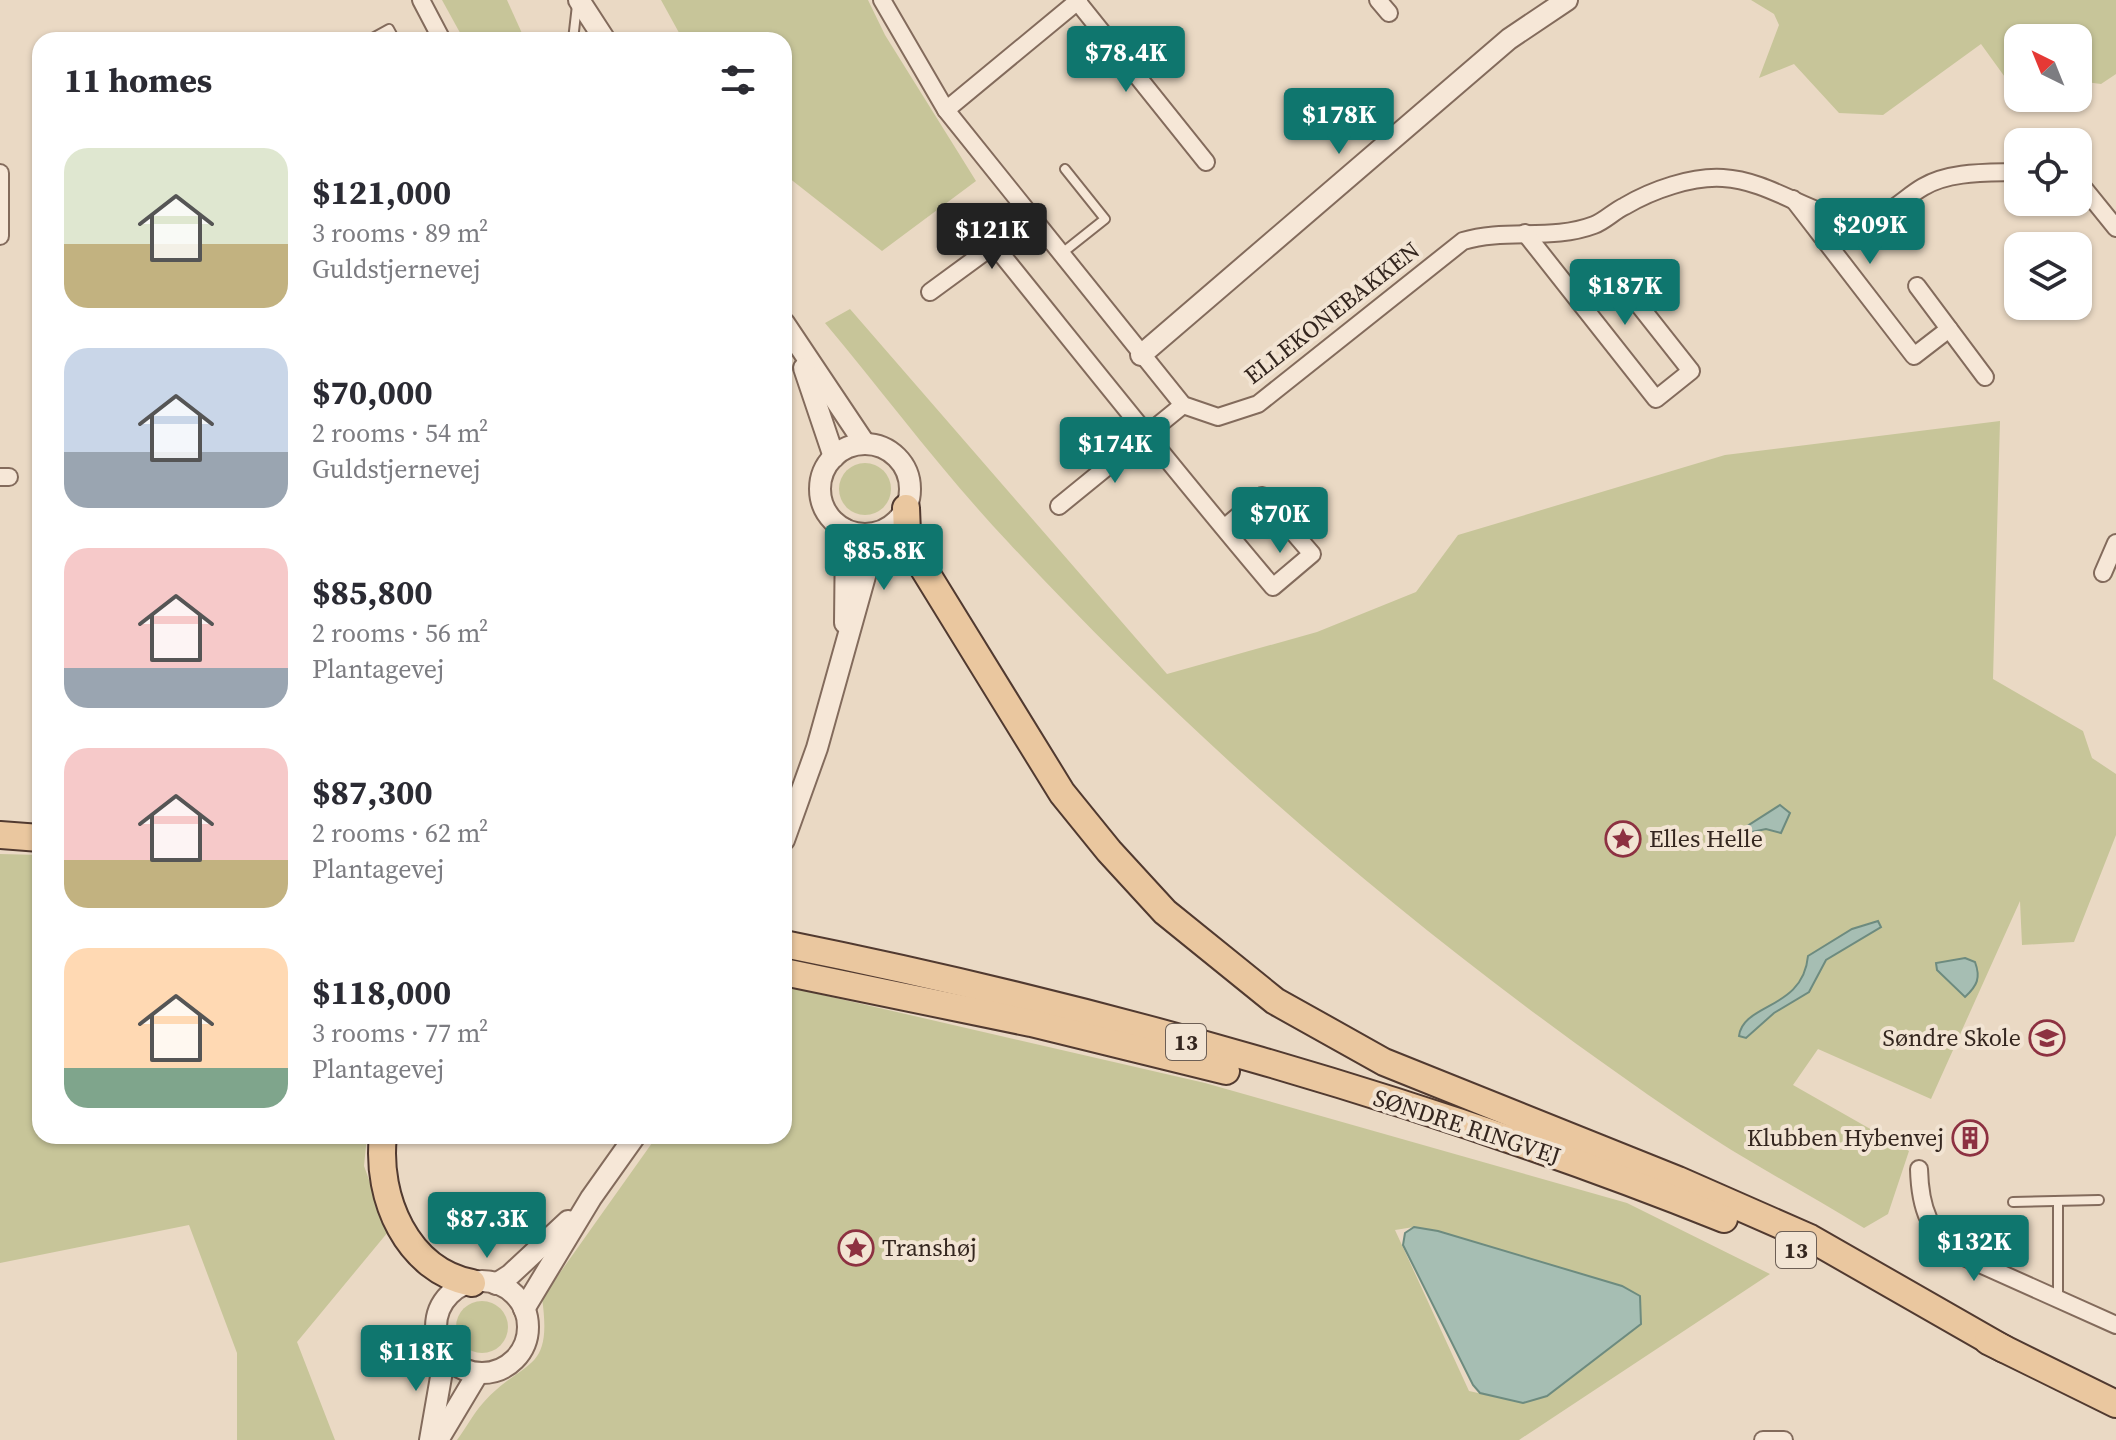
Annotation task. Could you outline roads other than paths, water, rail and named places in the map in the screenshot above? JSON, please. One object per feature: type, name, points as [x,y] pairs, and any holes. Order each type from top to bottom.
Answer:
[{"type":"main road","points":[[906,508],[907,533],[922,566],[1062,793],[1109,851],[1165,912],[1218,958],[1275,1001],[1384,1062],[1678,1180],[1810,1238],[2004,1349]]},
{"type":"main road","points":[[0,835],[32,837]]},
{"type":"main road","name":"SØNDRE RINGVEJ","points":[[792,946],[990,990],[1182,1041],[1367,1093],[1581,1165],[1766,1236],[2116,1404]]},
{"type":"main road","points":[[792,973],[882,990],[1152,1053],[1581,1165]]},
{"type":"main road","points":[[384,1144],[388,1197],[406,1237],[431,1266],[449,1278],[484,1283]]},
{"type":"street","points":[[421,0],[438,32]]},
{"type":"street","points":[[578,0],[600,32]]},
{"type":"street","points":[[882,0],[946,110],[1183,405],[1059,506]]},
{"type":"street","points":[[1141,355],[1509,39],[1567,0]]},
{"type":"street","points":[[946,110],[1070,3],[1206,162]]},
{"type":"street","name":"ELLEKONEBAKKEN","points":[[1183,405],[1218,417],[1258,404],[1463,241],[1488,233],[1571,231],[1597,224],[1627,204],[1699,177],[1758,183],[1836,218],[1863,220],[1888,213],[1925,185],[1962,174],[2004,172]]},
{"type":"street","points":[[0,173],[0,236]]},
{"type":"street","name":"ELLEKONEBAKKEN","points":[[1792,198],[1914,356],[1949,329]]},
{"type":"street","points":[[2092,198],[2116,228]]},
{"type":"street","points":[[930,292],[1031,218]]},
{"type":"street","points":[[1525,233],[1656,399],[1691,371],[1631,295]]},
{"type":"street","points":[[994,245],[1146,434],[1224,528],[1273,587],[1312,554],[1262,496],[1224,528]]},
{"type":"street","points":[[1917,286],[1985,377]]},
{"type":"street","points":[[792,334],[865,444]]},
{"type":"street","points":[[792,338],[834,457]]},
{"type":"street","points":[[865,444],[889,451],[906,470],[910,483],[906,508],[889,527],[877,533],[846,530],[829,517],[820,497],[822,475],[834,457],[843,450],[865,444]]},
{"type":"street","points":[[845,639],[846,530]]},
{"type":"street","points":[[792,818],[817,748],[877,533]]},
{"type":"street","points":[[2103,573],[2116,543]]},
{"type":"street","points":[[524,1309],[591,1198],[629,1144]]},
{"type":"street","points":[[1919,1169],[1920,1200],[1929,1225],[1945,1245],[1962,1256],[2116,1325]]},
{"type":"street","points":[[484,1283],[513,1294],[524,1309],[527,1332],[519,1354],[501,1369],[478,1373],[459,1367],[445,1354],[437,1336],[438,1316],[447,1298],[484,1283],[537,1252],[591,1198]]},
{"type":"street","points":[[430,1440],[445,1354]]},
{"type":"street","points":[[438,1440],[478,1373]]},
{"type":"street","points":[[1763,1440],[1784,1440]]},
{"type":"lane","points":[[574,32],[578,0]]},
{"type":"lane","points":[[1060,254],[1105,219],[1065,169]]},
{"type":"lane","points":[[2013,1202],[2099,1200]]},
{"type":"lane","points":[[2058,1201],[2058,1299]]},
{"type":"place","name":"Elles Helle","points":[[1623,839]]},
{"type":"place","name":"Søndre Skole","points":[[2047,1038]]},
{"type":"place","name":"Klubben Hybenvej","points":[[1970,1138]]},
{"type":"place","name":"Transhøj","points":[[856,1248]]}]
